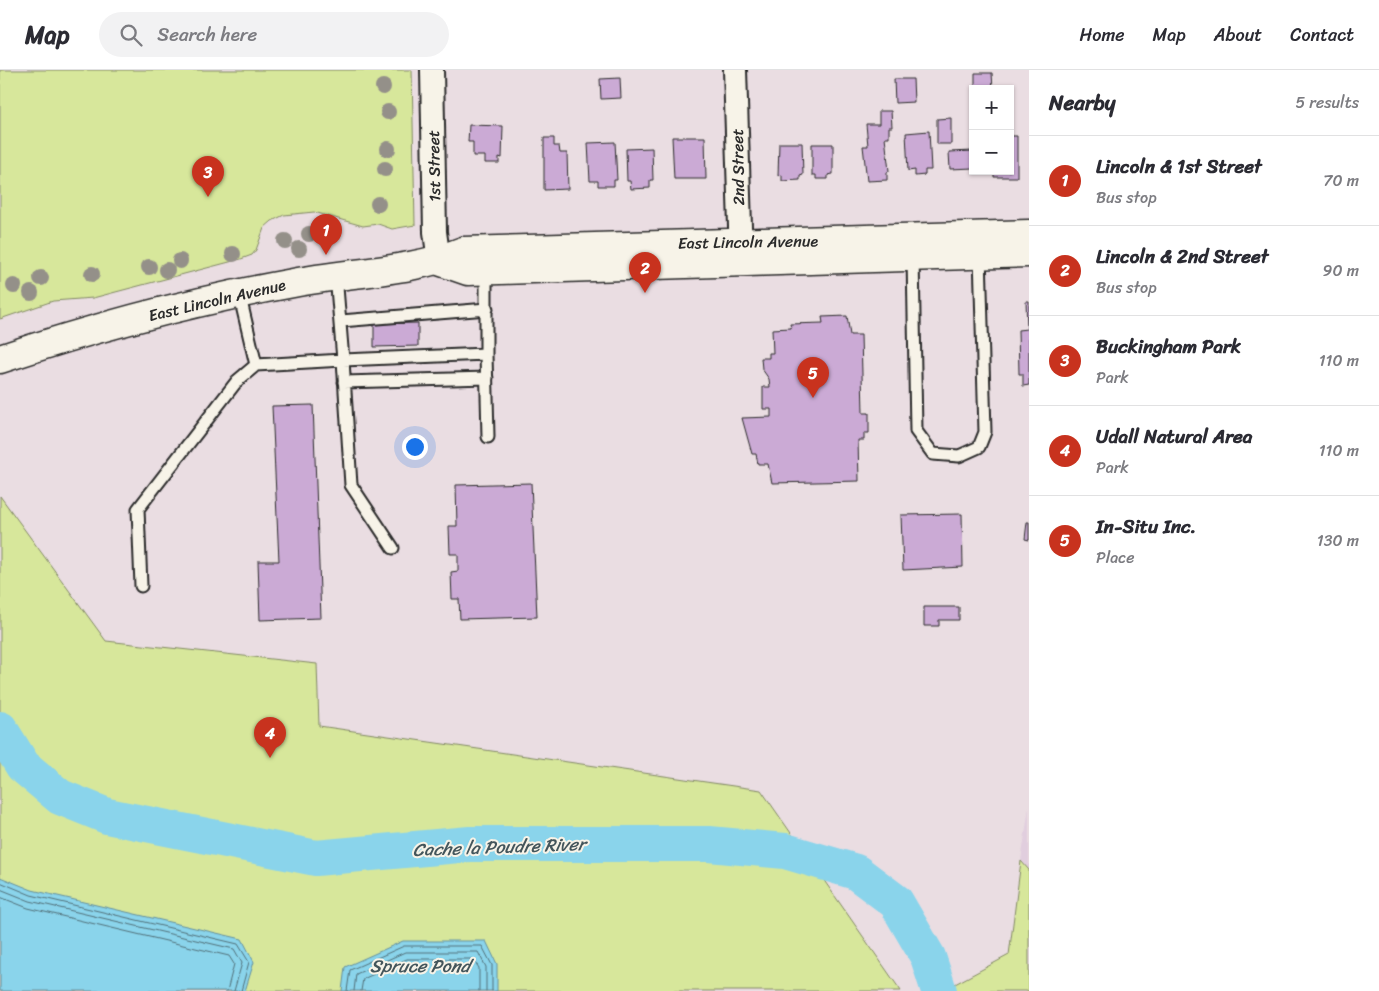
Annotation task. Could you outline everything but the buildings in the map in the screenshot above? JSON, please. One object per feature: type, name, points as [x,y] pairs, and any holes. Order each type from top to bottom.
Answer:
[{"type":"street","name":"1st Street","points":[[432,70],[435,232],[439,261]]},
{"type":"street","name":"2nd Street","points":[[735,70],[741,253]]},
{"type":"street","name":"East Lincoln Avenue","points":[[0,359],[70,336],[238,294],[336,275],[439,261],[463,251],[741,253],[913,248],[980,245],[1029,234]]},
{"type":"street","name":"East Lincoln Avenue","points":[[980,245],[1029,253]]},
{"type":"street","name":"East Lincoln Avenue","points":[[439,261],[468,271],[486,271],[741,253]]},
{"type":"lane","points":[[913,248],[916,431],[933,454],[959,456],[979,447],[985,432],[980,245]]},
{"type":"lane","points":[[486,271],[488,437]]},
{"type":"lane","points":[[336,275],[341,321],[351,485],[393,548]]},
{"type":"lane","points":[[238,294],[256,365]]},
{"type":"lane","points":[[341,321],[487,309]]},
{"type":"lane","points":[[141,586],[138,509],[237,381],[256,365],[486,354]]},
{"type":"lane","points":[[344,382],[487,378]]},
{"type":"shaded area","points":[[1029,807],[1029,870],[1021,861]]},
{"type":"green space","points":[[0,70],[412,70],[415,225],[392,229],[378,224],[363,226],[314,212],[284,215],[272,221],[264,228],[256,250],[252,255],[93,298],[53,301],[0,319]]},
{"type":"green space","points":[[0,496],[106,641],[317,664],[319,726],[761,790],[901,991],[0,991]]},
{"type":"green space","points":[[1021,861],[1029,870],[1029,991],[942,991],[1009,955]]},
{"type":"water","points":[[0,877],[32,890],[242,939],[254,962],[245,991],[0,991]]},
{"type":"water","name":"Spruce Pond","points":[[403,941],[486,941],[497,964],[497,991],[342,991],[345,967]]},
{"type":"waterway","name":"Cache la Poudre River","points":[[0,729],[23,766],[60,797],[107,816],[316,858],[470,844],[709,844],[785,851],[856,872],[896,902],[928,957],[939,991]]},
{"type":"place","name":"Buckingham Park","points":[[208,197]]},
{"type":"place","name":"Lincoln & 1st Street","points":[[326,255]]},
{"type":"place","name":"Lincoln & 2nd Street","points":[[645,293]]},
{"type":"place","name":"In-Situ Inc.","points":[[813,398]]},
{"type":"place","name":"Udall Natural Area","points":[[270,758]]}]
